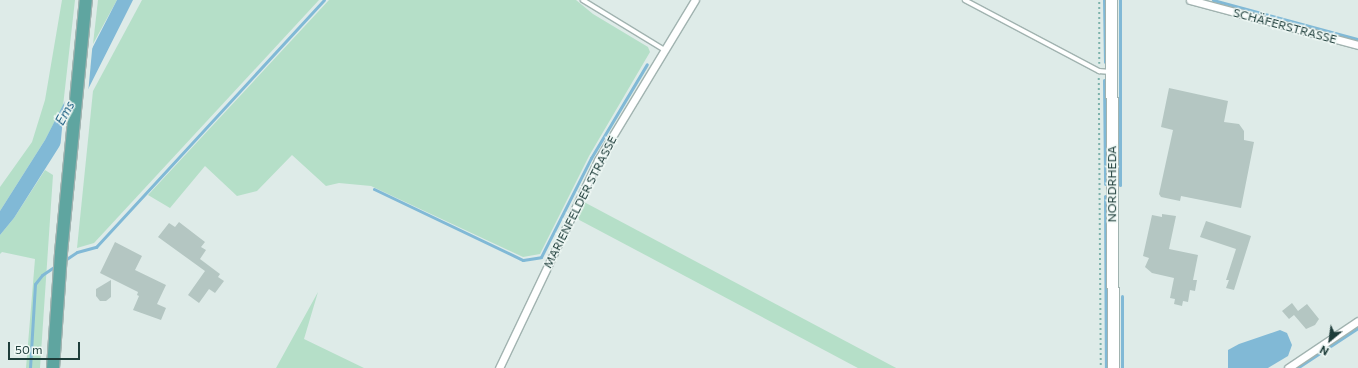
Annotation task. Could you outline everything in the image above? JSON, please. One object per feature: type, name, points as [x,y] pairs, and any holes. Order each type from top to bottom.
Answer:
[{"type":"main road","points":[[53,368],[61,252],[86,0]]},
{"type":"main road","name":"NORDRHEDA","points":[[1111,0],[1113,368]]},
{"type":"street","name":"MARIENFELDER STRASSE","points":[[499,368],[598,160],[695,0]]},
{"type":"street","name":"SCHÄFERSTRASSE","points":[[1190,0],[1358,45]]},
{"type":"street","points":[[1288,368],[1358,321]]},
{"type":"lane","points":[[583,0],[665,50]]},
{"type":"lane","points":[[965,0],[1099,71],[1111,72]]},
{"type":"path","points":[[1099,0],[1101,368]]},
{"type":"green space","points":[[62,0],[75,0],[63,106],[45,140],[0,211],[0,187],[32,142],[45,100]]},
{"type":"green space","points":[[98,0],[117,0],[93,44]]},
{"type":"green space","points":[[142,0],[319,0],[94,243],[77,248],[93,91]]},
{"type":"green space","points":[[329,0],[576,0],[593,14],[648,47],[650,52],[589,156],[540,254],[523,257],[371,186],[339,183],[326,186],[292,155],[257,191],[237,196],[205,166],[170,208],[148,195]]},
{"type":"green space","points":[[45,170],[53,175],[40,368],[26,368],[35,259],[2,252],[0,254],[0,235],[14,218]]},
{"type":"green space","points":[[584,202],[896,368],[858,368],[576,218]]},
{"type":"green space","points":[[318,292],[304,339],[364,368],[276,368]]},
{"type":"water","name":"Ems","points":[[117,0],[133,0],[59,147],[14,218],[0,235],[0,211],[45,140]]},
{"type":"water","points":[[1280,330],[1287,333],[1292,345],[1288,356],[1268,368],[1228,368],[1228,350],[1239,344]]},
{"type":"pier","points":[[93,40],[88,94],[60,150],[65,96]]},
{"type":"building","points":[[1169,88],[1228,101],[1224,122],[1239,124],[1244,131],[1244,140],[1254,142],[1241,208],[1181,196],[1180,201],[1161,197],[1159,194],[1173,130],[1161,127]]},
{"type":"building","points":[[1162,214],[1176,216],[1169,249],[1198,255],[1193,280],[1197,280],[1195,291],[1190,290],[1188,302],[1183,301],[1182,306],[1174,304],[1175,299],[1170,298],[1174,278],[1152,273],[1145,267],[1149,258],[1143,256],[1152,215],[1162,217]]},
{"type":"building","points":[[1206,221],[1251,236],[1234,290],[1226,288],[1229,280],[1226,280],[1236,249],[1200,237]]},
{"type":"building","points":[[179,222],[205,242],[201,247],[206,250],[200,259],[220,274],[218,277],[224,281],[215,293],[209,289],[199,303],[188,295],[205,271],[158,237],[169,223],[175,227]]},
{"type":"building","points":[[115,242],[142,256],[135,270],[166,285],[157,304],[166,308],[161,320],[133,310],[139,296],[137,295],[138,292],[100,273]]},
{"type":"building","points":[[111,280],[111,297],[106,301],[100,301],[96,296],[96,289]]},
{"type":"building","points":[[1292,303],[1298,311],[1307,304],[1319,319],[1315,325],[1306,329],[1294,315],[1289,319],[1282,311]]},
{"type":"waterway","points":[[65,260],[77,252],[96,247],[324,0]]},
{"type":"waterway","points":[[1104,0],[1105,62]]},
{"type":"waterway","points":[[1120,0],[1120,185]]},
{"type":"waterway","points":[[1213,0],[1358,39]]},
{"type":"waterway","points":[[374,189],[523,260],[541,257],[591,158],[647,64]]},
{"type":"waterway","points":[[1104,80],[1105,184]]},
{"type":"waterway","points":[[1105,196],[1106,368]]},
{"type":"waterway","points":[[30,368],[35,284],[42,275],[57,265]]},
{"type":"waterway","points":[[1122,296],[1122,368]]},
{"type":"waterway","points":[[1297,368],[1358,328]]}]
